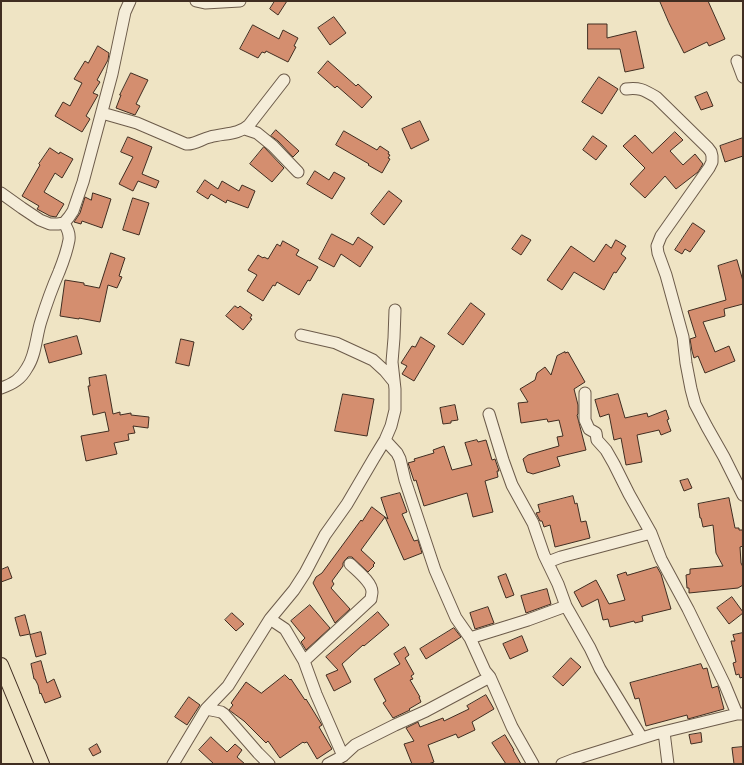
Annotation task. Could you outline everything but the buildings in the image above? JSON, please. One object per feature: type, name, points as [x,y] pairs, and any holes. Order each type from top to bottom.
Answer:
[{"type":"main road","points":[[1,665],[42,764]]},
{"type":"street","points":[[1,193],[40,220],[50,224],[64,223],[73,211],[78,199],[102,113],[125,12],[130,1]]},
{"type":"street","points":[[196,1],[205,3],[240,1]]},
{"type":"street","points":[[737,61],[743,77]]},
{"type":"street","points":[[102,113],[137,123],[186,144],[195,143],[211,136],[239,132],[245,129],[284,80]]},
{"type":"street","points":[[626,89],[636,88],[656,97],[704,143],[711,152],[712,162],[709,168],[661,236],[657,246],[681,330],[686,364],[695,404],[743,495]]},
{"type":"street","points":[[245,129],[257,133],[298,172]]},
{"type":"street","points":[[1,388],[19,380],[28,368],[33,355],[40,323],[63,261],[70,236],[64,223]]},
{"type":"street","points":[[173,764],[206,709],[228,686],[270,618],[294,590],[325,535],[347,504],[385,440],[391,426],[395,410],[392,362],[395,310]]},
{"type":"street","points":[[300,335],[336,343],[373,360],[394,382]]},
{"type":"street","points":[[562,764],[642,738],[740,714],[661,559],[651,533],[606,450],[598,440],[596,434],[589,429],[585,420],[585,393]]},
{"type":"street","points":[[489,414],[512,485],[532,523],[566,606],[600,668],[642,738]]},
{"type":"street","points":[[385,440],[397,453],[400,459],[406,486],[435,570],[456,618],[470,638],[485,671],[490,677],[512,727],[533,764]]},
{"type":"street","points":[[548,562],[561,557],[651,533]]},
{"type":"street","points":[[304,661],[371,599],[372,590],[367,581],[350,564]]},
{"type":"street","points":[[470,638],[528,620],[566,606]]},
{"type":"street","points":[[270,618],[285,629],[304,661],[316,694],[343,756]]},
{"type":"street","points":[[328,764],[343,756],[355,745],[395,724],[426,711],[490,677]]},
{"type":"street","points":[[206,709],[224,714],[269,764]]},
{"type":"street","points":[[664,732],[668,764]]}]
